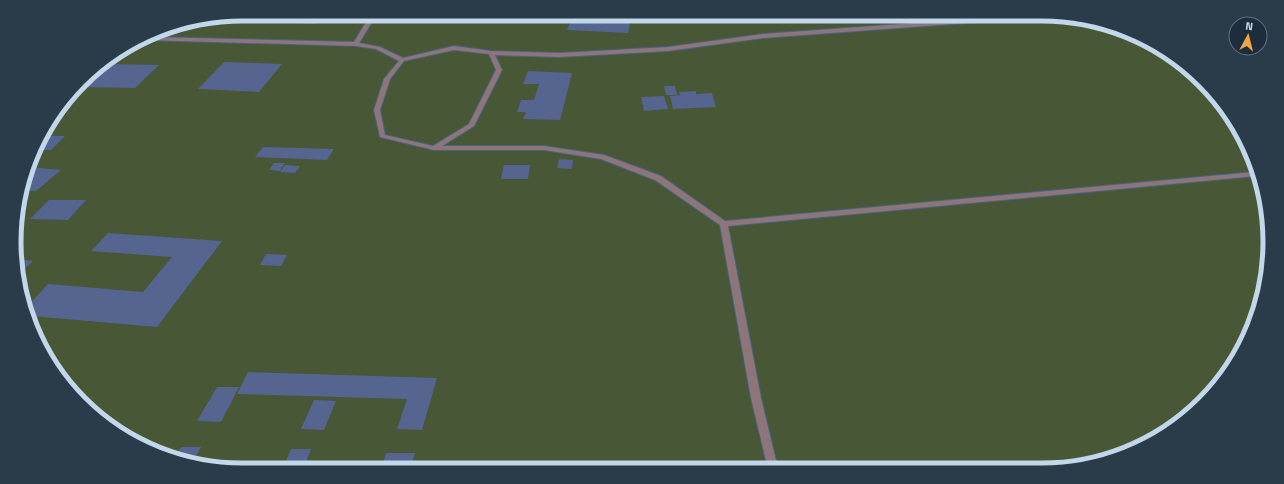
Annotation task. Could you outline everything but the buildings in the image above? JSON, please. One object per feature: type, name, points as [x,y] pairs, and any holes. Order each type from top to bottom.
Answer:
[{"type":"street","points":[[356,44],[370,21]]},
{"type":"street","points":[[966,21],[763,36],[668,49],[560,55],[491,53],[454,48],[402,60],[387,79],[377,110],[382,136],[434,148],[544,148],[602,157],[658,178],[724,224],[1252,174]]},
{"type":"street","points":[[154,39],[356,44],[378,48],[402,60]]},
{"type":"street","points":[[434,148],[472,125],[499,70],[491,53]]},
{"type":"street","points":[[724,224],[756,398],[772,463]]},
{"type":"green space","points":[[228,21],[1056,21],[1085,25],[1127,38],[1165,58],[1188,76],[1208,96],[1226,119],[1246,157],[1259,199],[1263,228],[1263,256],[1259,285],[1246,327],[1226,365],[1208,388],[1188,408],[1165,426],[1140,440],[1113,451],[1085,459],[1056,463],[228,463],[199,459],[157,446],[119,426],[96,408],[67,377],[58,365],[44,340],[33,313],[25,285],[23,271],[21,256],[21,228],[25,199],[33,171],[44,144],[58,119],[67,107],[96,76],[119,58],[157,38],[199,25]]}]
